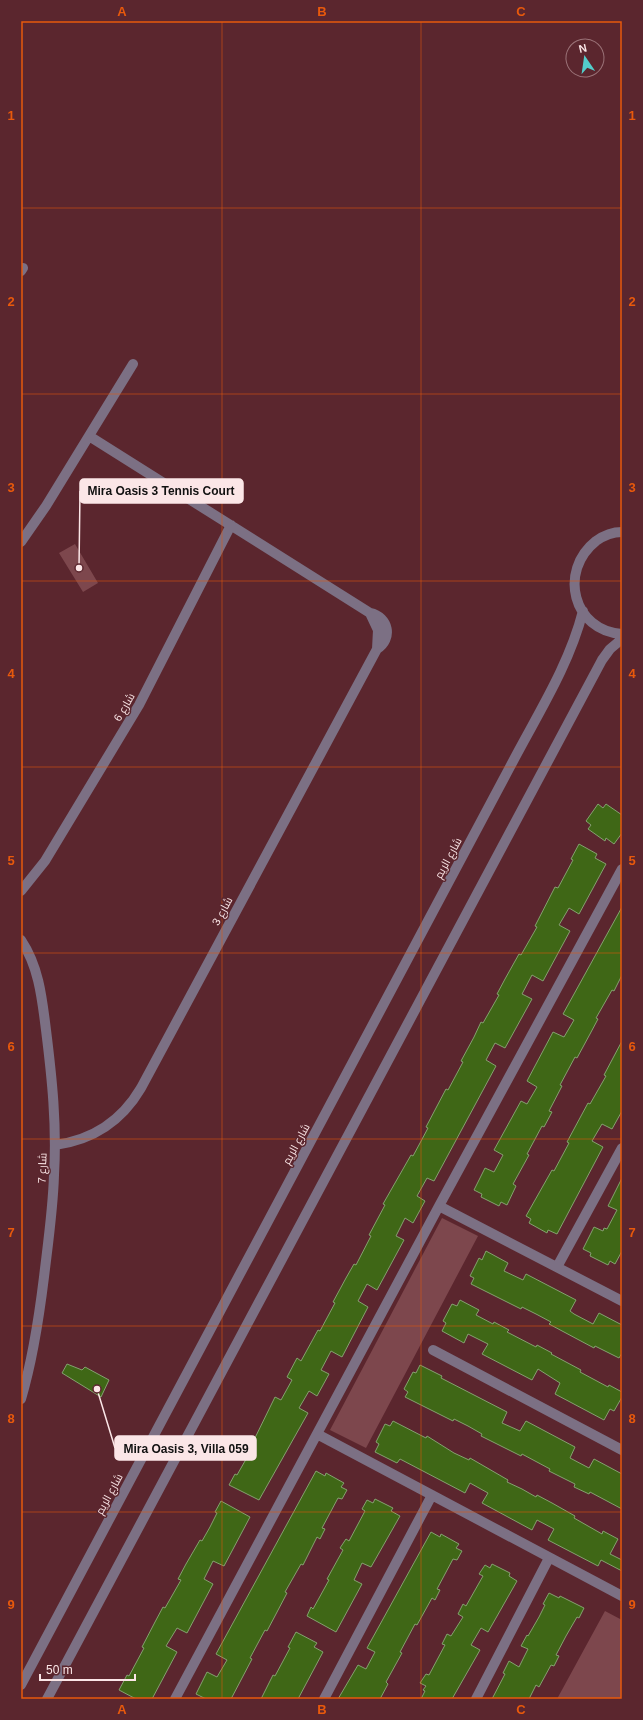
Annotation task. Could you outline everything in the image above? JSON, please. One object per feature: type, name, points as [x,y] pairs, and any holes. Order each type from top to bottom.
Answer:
[{"type":"street","points":[[21,542],[46,506],[133,364]]},
{"type":"street","points":[[89,436],[231,525]]},
{"type":"street","name":"شارع 3","points":[[55,1145],[81,1140],[105,1128],[126,1111],[134,1100],[377,649],[378,630],[370,613],[231,525]]},
{"type":"street","name":"شارع 6","points":[[21,891],[45,861],[140,705],[231,525]]},
{"type":"street","points":[[622,532],[601,537],[588,548],[578,562],[574,576],[576,596],[583,611],[592,622],[603,629],[622,634]]},
{"type":"street","name":"شارع الريم","points":[[21,1684],[568,656],[578,630],[583,611]]},
{"type":"street","points":[[46,1699],[602,660],[610,649],[622,640]]},
{"type":"street","points":[[175,1699],[439,1206],[622,870]]},
{"type":"street","name":"شارع 7","points":[[21,940],[33,964],[42,1002],[52,1079],[55,1145],[51,1221],[40,1306],[31,1359],[21,1399]]},
{"type":"street","points":[[557,1267],[622,1148]]},
{"type":"street","points":[[439,1206],[622,1301]]},
{"type":"street","points":[[433,1350],[622,1450]]},
{"type":"street","points":[[317,1434],[622,1596]]},
{"type":"street","points":[[324,1699],[432,1496]]},
{"type":"street","points":[[476,1699],[549,1558]]},
{"type":"shaded area","points":[[75,544],[98,583],[83,592],[59,553]]},
{"type":"shaded area","points":[[442,1218],[478,1236],[366,1448],[330,1430]]},
{"type":"shaded area","points":[[605,1611],[622,1620],[622,1699],[557,1699]]},
{"type":"building","points":[[598,804],[603,808],[606,804],[622,815],[622,833],[614,844],[606,838],[605,841],[588,829],[591,825],[586,821]]},
{"type":"building","points":[[579,844],[597,854],[595,858],[606,864],[579,914],[569,908],[559,925],[570,931],[543,981],[532,975],[522,994],[532,999],[505,1048],[495,1043],[486,1060],[496,1066],[434,1181],[427,1178],[417,1196],[425,1201],[413,1223],[405,1218],[396,1236],[404,1240],[377,1290],[367,1284],[358,1301],[368,1307],[342,1357],[331,1351],[321,1370],[329,1374],[317,1396],[309,1391],[299,1408],[308,1413],[259,1500],[229,1485],[235,1474],[237,1475],[253,1447],[251,1446],[275,1397],[281,1400],[292,1380],[287,1377],[297,1358],[301,1361],[318,1330],[320,1331],[335,1303],[333,1302],[354,1264],[356,1265],[371,1236],[369,1235],[385,1205],[383,1204],[411,1155],[413,1156],[446,1089],[448,1090],[463,1062],[461,1061],[481,1022],[483,1023],[499,995],[497,994],[519,954],[521,955],[537,927],[535,926],[555,887],[558,888],[573,860],[571,859]]},
{"type":"building","points":[[622,907],[622,975],[614,991],[612,990],[596,1018],[598,1019],[577,1058],[575,1057],[560,1085],[562,1086],[549,1111],[552,1112],[544,1127],[542,1126],[527,1154],[529,1155],[513,1184],[516,1186],[507,1205],[501,1202],[499,1206],[481,1197],[482,1194],[474,1190],[485,1168],[494,1172],[503,1155],[494,1150],[521,1101],[527,1104],[537,1087],[527,1081],[553,1032],[564,1037],[574,1020],[563,1014]]},
{"type":"building","points":[[622,1041],[622,1111],[612,1129],[602,1124],[592,1141],[603,1147],[557,1234],[548,1230],[547,1233],[529,1223],[531,1219],[526,1216],[552,1170],[554,1171],[569,1143],[567,1142],[588,1103],[590,1104],[606,1076],[604,1075]]},
{"type":"building","points":[[622,1178],[622,1251],[615,1264],[610,1261],[608,1265],[590,1256],[591,1253],[583,1249],[594,1227],[603,1231],[604,1228],[607,1229],[617,1210],[608,1206]]},
{"type":"building","points":[[486,1251],[508,1263],[504,1271],[523,1280],[526,1274],[576,1300],[570,1311],[574,1314],[593,1324],[599,1313],[622,1325],[622,1353],[619,1358],[595,1346],[594,1348],[549,1324],[551,1322],[522,1307],[521,1309],[471,1284],[474,1278],[470,1276],[479,1258],[482,1260]]},
{"type":"building","points":[[460,1300],[479,1310],[476,1315],[493,1324],[494,1322],[509,1330],[507,1332],[536,1347],[537,1345],[552,1353],[551,1354],[581,1370],[580,1372],[608,1387],[609,1385],[622,1392],[622,1397],[614,1411],[610,1409],[604,1420],[555,1394],[560,1383],[538,1369],[532,1380],[482,1354],[488,1344],[468,1334],[464,1343],[442,1331],[446,1323],[443,1321],[452,1304],[457,1306]]},
{"type":"building","points":[[67,1364],[82,1370],[85,1367],[109,1380],[101,1397],[62,1373]]},
{"type":"building","points":[[420,1365],[442,1376],[441,1378],[507,1412],[502,1423],[520,1431],[526,1421],[575,1447],[570,1458],[589,1468],[594,1459],[622,1474],[622,1509],[590,1492],[589,1494],[574,1487],[575,1484],[549,1471],[550,1469],[522,1454],[521,1456],[481,1436],[482,1434],[468,1426],[454,1419],[453,1421],[405,1397],[408,1392],[404,1389],[413,1372],[416,1373]]},
{"type":"building","points":[[393,1421],[426,1438],[427,1436],[454,1453],[469,1460],[470,1458],[508,1480],[507,1482],[536,1497],[537,1495],[552,1503],[602,1534],[603,1531],[618,1539],[610,1554],[622,1560],[622,1571],[601,1560],[598,1566],[548,1540],[554,1529],[537,1520],[532,1530],[482,1503],[488,1493],[470,1483],[465,1493],[400,1459],[397,1463],[375,1452],[379,1444],[376,1442],[385,1424],[390,1426]]},
{"type":"building","points":[[316,1471],[325,1476],[326,1473],[344,1483],[341,1487],[347,1490],[342,1499],[338,1498],[322,1528],[325,1529],[320,1539],[317,1537],[303,1565],[301,1564],[285,1592],[287,1593],[267,1631],[265,1630],[250,1658],[252,1659],[231,1699],[206,1699],[196,1694],[207,1672],[217,1677],[227,1660],[216,1654]]},
{"type":"building","points":[[375,1499],[393,1508],[391,1511],[400,1516],[371,1567],[362,1563],[354,1580],[362,1584],[336,1632],[307,1616],[311,1607],[313,1609],[329,1580],[327,1579],[343,1550],[340,1548],[346,1539],[349,1541],[365,1511],[362,1509],[367,1500],[373,1503]]},
{"type":"building","points":[[221,1501],[250,1517],[224,1566],[213,1561],[204,1579],[213,1584],[187,1633],[177,1628],[166,1646],[177,1652],[152,1699],[136,1699],[119,1690],[127,1675],[129,1676],[144,1648],[142,1647],[163,1607],[165,1608],[181,1580],[178,1579],[186,1564],[200,1540],[202,1541],[210,1527],[217,1513],[215,1512]]},
{"type":"building","points":[[431,1532],[440,1537],[441,1534],[459,1544],[456,1548],[462,1551],[457,1560],[453,1559],[437,1589],[440,1590],[435,1600],[432,1598],[417,1625],[415,1624],[400,1652],[402,1653],[386,1682],[388,1684],[380,1699],[338,1699],[358,1665],[366,1669],[375,1652],[367,1648]]},
{"type":"building","points":[[492,1564],[510,1573],[509,1576],[517,1581],[488,1632],[481,1628],[471,1645],[480,1650],[452,1699],[421,1699],[425,1691],[423,1690],[426,1686],[420,1683],[426,1674],[429,1675],[445,1645],[442,1644],[447,1634],[451,1636],[463,1617],[458,1614],[463,1604],[466,1606],[483,1576],[479,1574],[485,1565],[490,1568]]},
{"type":"building","points":[[549,1593],[559,1598],[560,1596],[584,1608],[579,1618],[577,1617],[556,1655],[559,1656],[554,1666],[551,1665],[539,1687],[536,1685],[529,1699],[492,1699],[505,1674],[503,1673],[509,1661],[519,1667],[528,1649],[521,1646],[539,1617],[545,1605],[543,1604]]},
{"type":"building","points":[[296,1632],[317,1643],[314,1647],[323,1652],[298,1699],[261,1699],[273,1675],[275,1676],[290,1648],[288,1647]]},
{"type":"place","name":"Mira Oasis 3 Tennis Court","points":[[79,568]]},
{"type":"place","name":"Mira Oasis 3, Villa 059","points":[[97,1389]]}]
